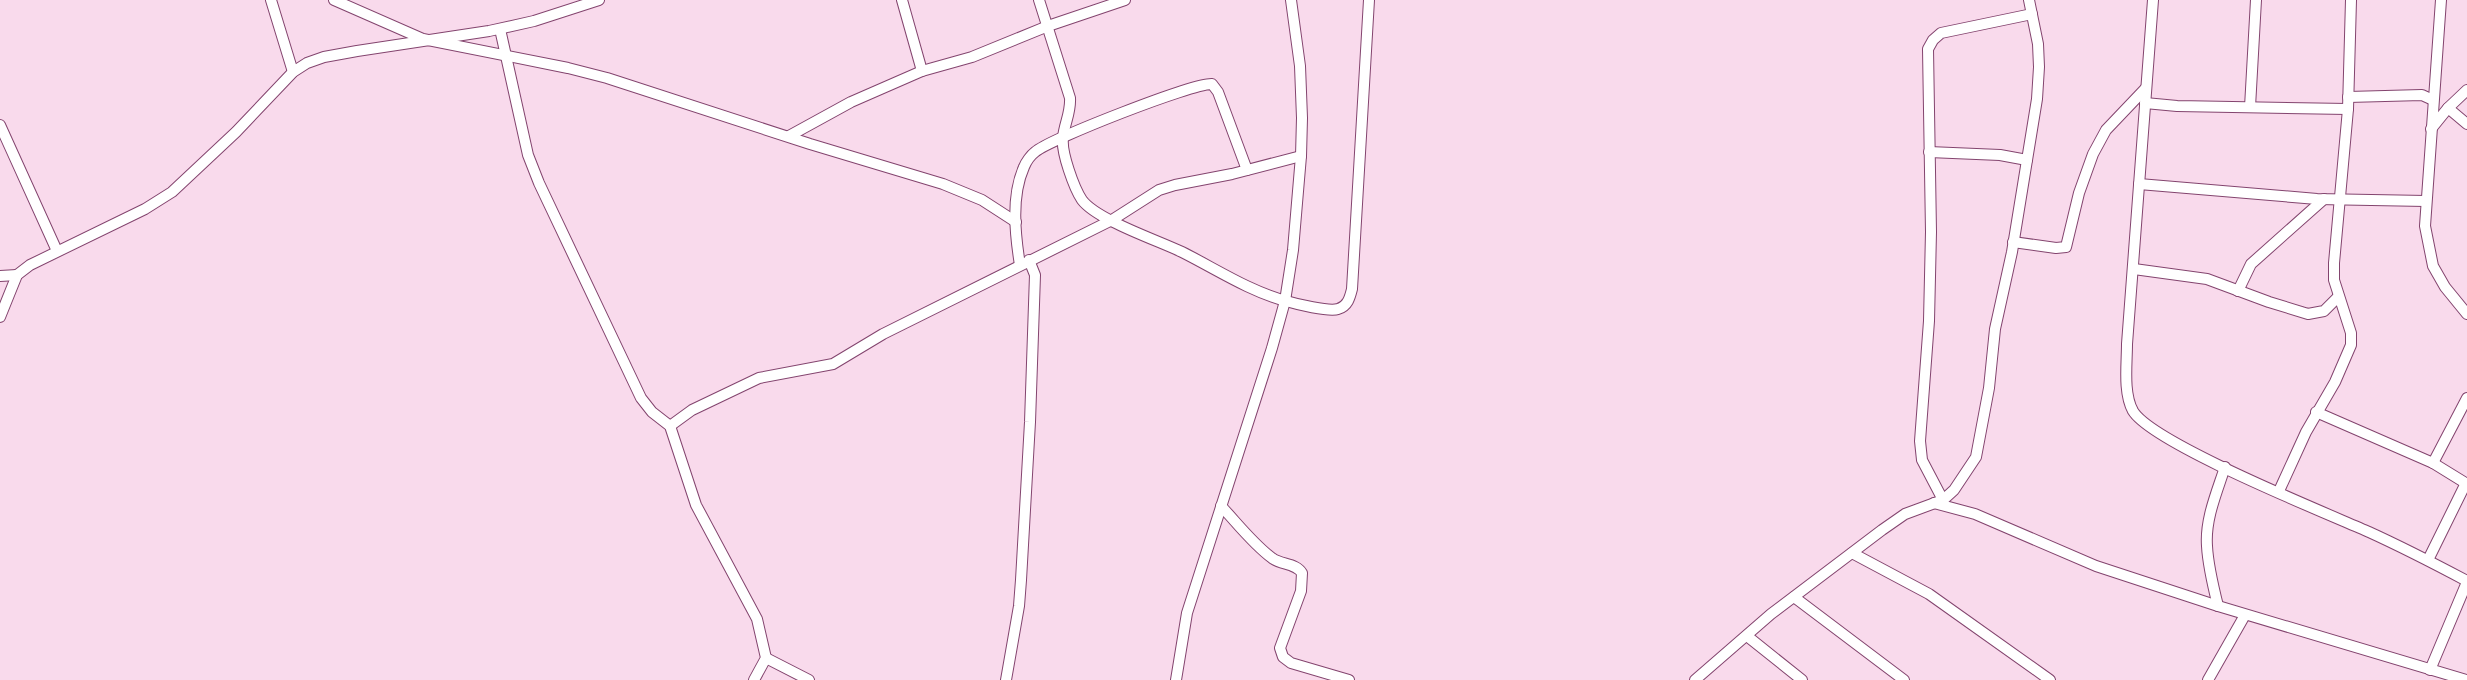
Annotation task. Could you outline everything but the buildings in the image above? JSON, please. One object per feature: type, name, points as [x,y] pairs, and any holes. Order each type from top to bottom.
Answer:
[{"type":"street","points":[[271,0],[293,72]]},
{"type":"street","points":[[334,0],[423,39],[607,78],[943,184],[982,200],[1016,222]]},
{"type":"street","points":[[0,317],[17,276],[30,265],[145,209],[172,192],[236,132],[293,72],[307,63],[324,57],[423,39],[500,29],[599,0]]},
{"type":"street","points":[[902,0],[922,72]]},
{"type":"street","points":[[1038,0],[1070,98],[1071,110],[1063,138],[1063,148],[1071,175],[1081,198],[1099,214],[1236,280],[1285,301],[1337,310],[1346,305],[1352,288],[1369,0]]},
{"type":"street","points":[[789,136],[851,102],[922,72],[972,57],[1048,26],[1125,0]]},
{"type":"street","points":[[1176,680],[1186,613],[1272,348],[1285,301],[1293,250],[1301,156],[1300,66],[1291,0]]},
{"type":"street","points":[[1695,680],[1794,597],[1905,514],[1938,502],[1954,490],[1976,457],[1982,430],[1995,329],[2027,160],[2039,67],[2030,0]]},
{"type":"street","points":[[2153,0],[2127,352],[2127,385],[2133,410],[2142,422],[2158,433],[2225,467],[2428,560],[2467,582],[2432,674]]},
{"type":"street","points":[[2250,107],[2256,0]]},
{"type":"street","points":[[2279,491],[2316,412],[2334,382],[2351,345],[2351,333],[2338,297],[2334,264],[2348,109],[2351,0]]},
{"type":"street","points":[[2441,0],[2425,226],[2433,266],[2445,287],[2467,314]]},
{"type":"street","points":[[1938,502],[1922,460],[1920,441],[1930,321],[1931,232],[1928,49],[1933,40],[1941,33],[2032,14]]},
{"type":"street","points":[[500,29],[528,155],[539,183],[641,398],[652,412],[670,426],[696,505],[757,619],[766,658],[754,680]]},
{"type":"street","points":[[1006,680],[1019,606],[1030,422],[1035,275],[1025,262],[1016,222],[1016,200],[1024,166],[1034,152],[1063,138],[1160,99],[1206,84],[1212,84],[1218,92],[1247,170]]},
{"type":"street","points":[[2013,242],[2056,248],[2066,247],[2079,193],[2093,154],[2106,130],[2146,88]]},
{"type":"street","points":[[2432,129],[2448,108],[2467,90]]},
{"type":"street","points":[[2348,97],[2422,95],[2434,100]]},
{"type":"street","points":[[2145,103],[2348,109]]},
{"type":"street","points":[[2448,108],[2467,124]]},
{"type":"street","points":[[0,125],[57,252]]},
{"type":"street","points":[[1929,152],[2000,155],[2027,160]]},
{"type":"street","points":[[670,426],[692,410],[759,378],[833,364],[883,334],[1112,220],[1159,190],[1301,156]]},
{"type":"street","points":[[2140,184],[2340,200],[2426,201]]},
{"type":"street","points":[[2238,291],[2251,264],[2324,199]]},
{"type":"street","points":[[2134,269],[2195,276],[2308,314],[2324,311],[2338,297]]},
{"type":"street","points":[[0,276],[17,276]]},
{"type":"street","points":[[2433,463],[2467,398]]},
{"type":"street","points":[[2316,412],[2433,463],[2466,483],[2428,560]]},
{"type":"street","points":[[2218,606],[2209,568],[2206,544],[2209,522],[2225,467]]},
{"type":"street","points":[[1938,502],[1975,514],[2096,566],[2245,615],[2304,631],[2432,674],[2466,680]]},
{"type":"street","points":[[1221,506],[1266,553],[1279,563],[1297,567],[1302,573],[1301,591],[1280,648],[1283,657],[1291,663],[1349,680]]},
{"type":"street","points":[[1852,553],[1929,594],[2050,680]]},
{"type":"street","points":[[1794,597],[1904,680]]},
{"type":"street","points":[[2208,680],[2245,615]]},
{"type":"street","points":[[1747,636],[1802,680]]},
{"type":"street","points":[[766,658],[809,680]]}]
